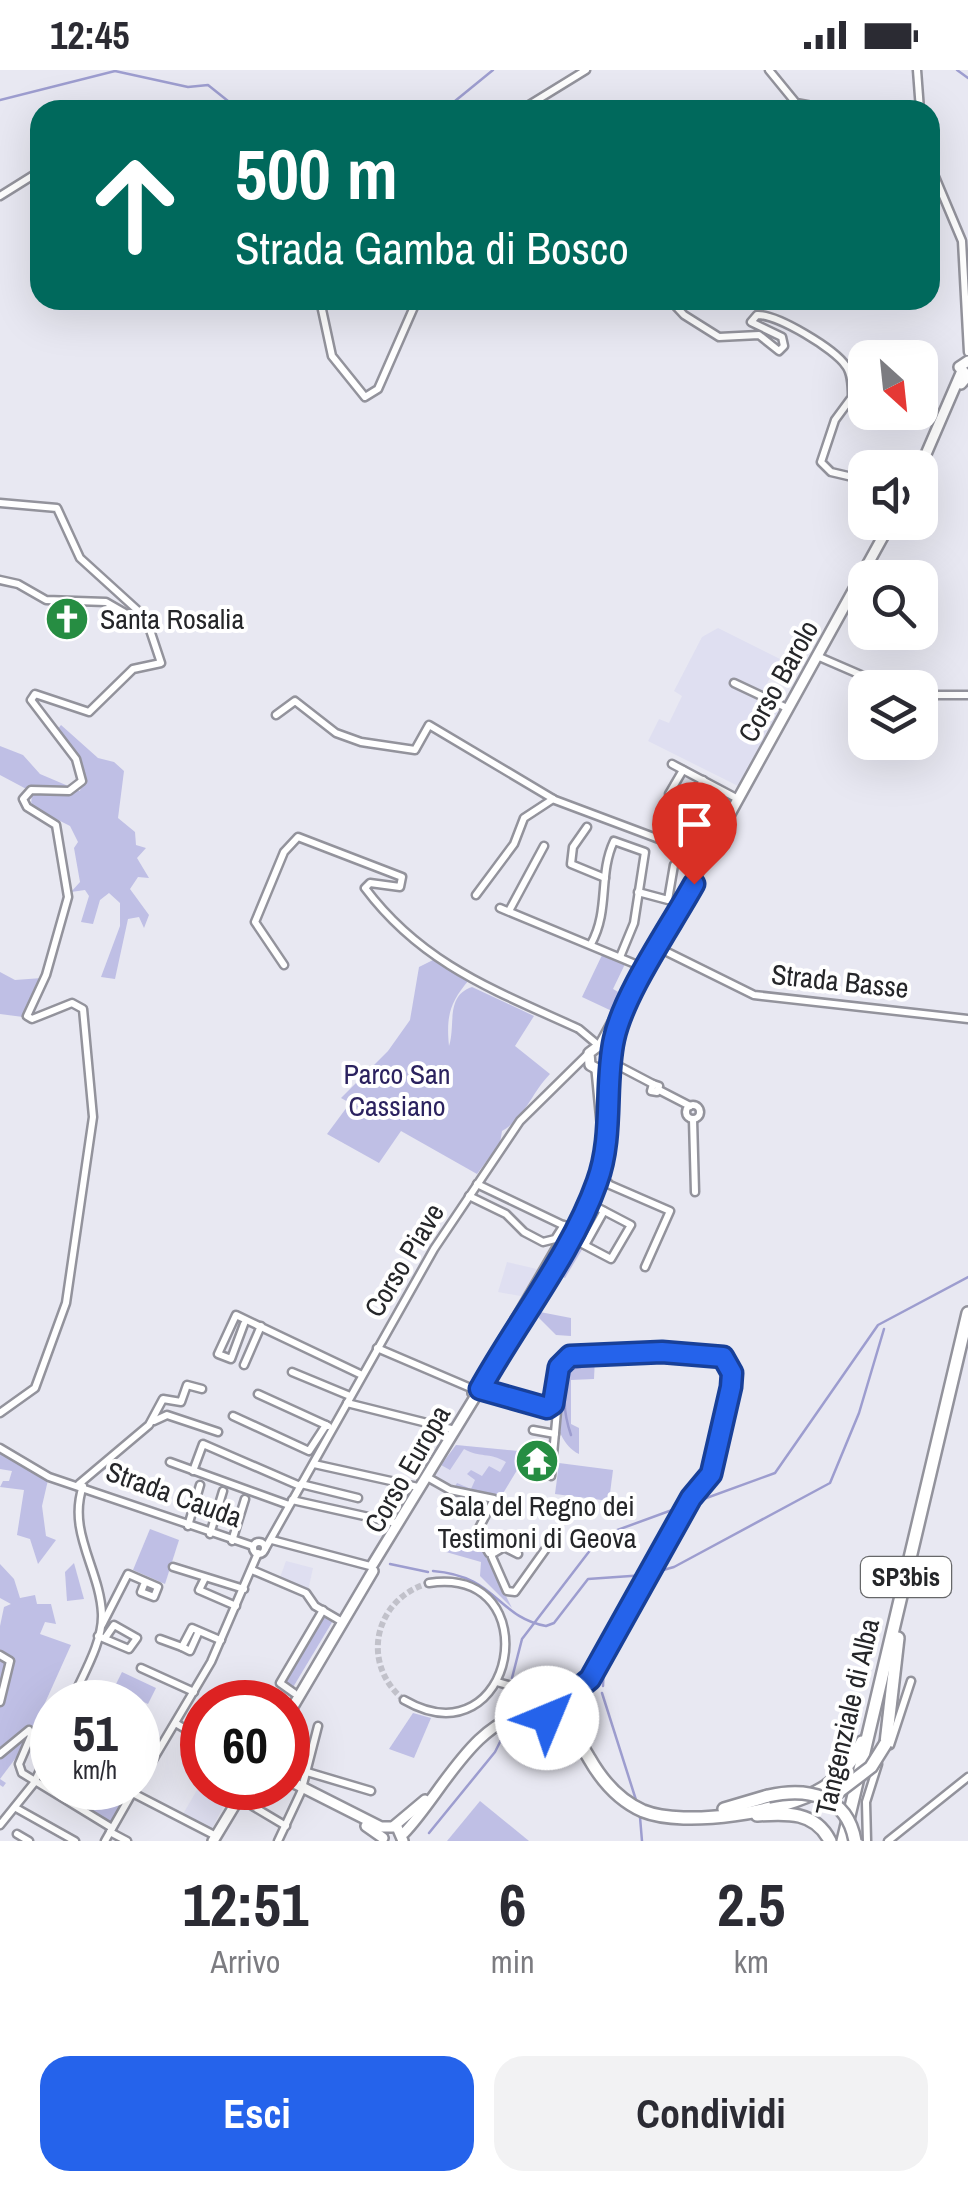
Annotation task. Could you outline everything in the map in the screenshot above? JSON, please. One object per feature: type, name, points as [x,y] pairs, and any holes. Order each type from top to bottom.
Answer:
[{"type":"highway","name":"Tangenziale di Alba","points":[[849,1841],[876,1700],[968,1313]]},
{"type":"highway","name":"Tangenziale di Alba","points":[[849,1841],[968,1337]]},
{"type":"highway","points":[[760,1814],[837,1793],[871,1767],[886,1743],[900,1623]]},
{"type":"highway","points":[[569,1709],[572,1729],[610,1788],[641,1810],[689,1818],[787,1803],[824,1788],[858,1750],[876,1700]]},
{"type":"highway","points":[[555,1718],[569,1730],[607,1790],[640,1813],[676,1822],[786,1813],[811,1819],[830,1841]]},
{"type":"highway","points":[[689,1818],[768,1796],[808,1791],[828,1799],[846,1815],[849,1841]]},
{"type":"main road","points":[[928,450],[964,374],[966,358]]},
{"type":"main road","name":"Corso Barolo","points":[[595,1048],[658,948],[881,540]]},
{"type":"main road","name":"Corso Barolo","points":[[612,1050],[643,969]]},
{"type":"main road","points":[[595,1048],[612,1050]]},
{"type":"main road","name":"Corso Europa","points":[[476,1391],[569,1232],[600,1157],[603,1115],[594,1068],[595,1048]]},
{"type":"main road","name":"Corso Europa","points":[[306,1680],[589,1203],[607,1138],[612,1050]]},
{"type":"main road","points":[[594,1068],[612,1065]]},
{"type":"main road","name":"Corso Europa","points":[[307,1680],[454,1429]]},
{"type":"main road","points":[[310,1795],[390,1836],[480,1742],[512,1718],[528,1698],[534,1682],[552,1674],[574,1687],[569,1709],[555,1718],[534,1712],[512,1718]]},
{"type":"main road","points":[[528,1698],[534,1712]]},
{"type":"main road","points":[[209,1837],[228,1810]]},
{"type":"street","points":[[537,100],[586,70]]},
{"type":"street","points":[[769,70],[794,100]]},
{"type":"street","points":[[917,71],[919,100]]},
{"type":"street","points":[[0,196],[30,177]]},
{"type":"street","points":[[940,189],[962,241],[966,358]]},
{"type":"street","points":[[323,310],[330,352],[364,398],[378,389],[412,310]]},
{"type":"street","points":[[679,310],[720,338],[759,336],[780,351],[784,346],[782,337],[751,322],[757,315],[773,316],[844,364],[852,397],[835,420],[821,462],[831,472],[848,476]]},
{"type":"street","points":[[0,503],[58,508],[80,558],[123,593],[146,618],[161,663],[133,669],[93,711],[81,711],[49,696],[35,694],[31,700],[76,758],[82,781],[70,791],[31,790],[24,796],[27,807],[56,826],[68,896],[46,975],[27,1016],[32,1019],[72,1003],[83,1009],[93,1117],[62,1316],[34,1388],[0,1413]]},
{"type":"street","points":[[0,580],[49,601],[106,602],[146,626]]},
{"type":"street","points":[[818,656],[850,670]]},
{"type":"street","points":[[734,683],[788,709]]},
{"type":"street","points":[[938,695],[968,695]]},
{"type":"street","points":[[276,716],[295,701],[336,733],[361,742],[415,750],[429,724],[553,799],[708,858]]},
{"type":"street","points":[[672,764],[740,799]]},
{"type":"street","points":[[683,770],[669,794],[688,804]]},
{"type":"street","points":[[702,808],[691,803],[704,780]]},
{"type":"street","points":[[476,895],[514,844],[524,818],[553,799]]},
{"type":"street","points":[[586,827],[573,848],[571,864],[606,878]]},
{"type":"street","points":[[284,965],[256,922],[284,852],[298,837],[402,877],[400,887],[370,883],[366,888],[397,928],[429,955],[575,1029],[595,1048]]},
{"type":"street","points":[[590,944],[604,914],[614,841],[645,852],[634,923],[620,957]]},
{"type":"street","points":[[544,846],[505,910],[643,969]]},
{"type":"street","points":[[638,892],[668,900],[674,865]]},
{"type":"street","name":"Strada Basse","points":[[658,948],[754,995],[968,1019]]},
{"type":"street","name":"Corso Piave","points":[[200,1680],[259,1548],[272,1538],[314,1464],[329,1427],[477,1184],[520,1121],[595,1048]]},
{"type":"street","points":[[612,1065],[700,1111],[694,1119],[695,1192]]},
{"type":"street","points":[[566,1076],[584,1066],[594,1068]]},
{"type":"street","points":[[600,1174],[610,1184],[670,1210],[644,1267]]},
{"type":"street","points":[[477,1184],[611,1258],[631,1225],[589,1203]]},
{"type":"street","points":[[596,1187],[610,1184]]},
{"type":"street","points":[[470,1196],[506,1214],[524,1232],[542,1242],[569,1232]]},
{"type":"street","points":[[585,1245],[604,1211]]},
{"type":"street","points":[[244,1324],[230,1359],[218,1354],[233,1316],[294,1340],[302,1350],[362,1375]]},
{"type":"street","points":[[244,1365],[262,1326]]},
{"type":"street","points":[[377,1348],[476,1391],[551,1406],[557,1411],[551,1476]]},
{"type":"street","points":[[551,1406],[559,1367],[570,1356],[711,1354],[728,1363],[731,1387],[715,1462],[590,1679],[574,1687]]},
{"type":"street","points":[[292,1372],[348,1400],[454,1429]]},
{"type":"street","name":"Strada Cauda","points":[[149,1425],[163,1399],[181,1402],[187,1385],[202,1390]]},
{"type":"street","points":[[233,1416],[310,1450],[329,1427],[258,1394]]},
{"type":"street","name":"Strada Cauda","points":[[81,1485],[149,1425],[167,1416],[218,1432]]},
{"type":"street","points":[[533,1430],[555,1434]]},
{"type":"street","points":[[193,1470],[203,1444],[301,1485],[358,1498]]},
{"type":"street","name":"Strada Cauda","points":[[0,1448],[49,1477],[259,1548]]},
{"type":"street","points":[[170,1462],[291,1503],[396,1523]]},
{"type":"street","points":[[314,1464],[415,1491]]},
{"type":"street","points":[[427,1477],[450,1490],[494,1499],[477,1532],[508,1590],[515,1592],[546,1550]]},
{"type":"street","points":[[81,1485],[80,1510],[100,1600],[102,1637]]},
{"type":"street","points":[[188,1526],[200,1485]]},
{"type":"street","points":[[210,1534],[223,1492]]},
{"type":"street","points":[[232,1541],[244,1499]]},
{"type":"street","points":[[272,1538],[372,1567]]},
{"type":"street","points":[[492,1554],[504,1548],[518,1554]]},
{"type":"street","points":[[173,1567],[244,1589]]},
{"type":"street","points":[[252,1570],[306,1594],[339,1620]]},
{"type":"street","points":[[101,1626],[128,1574],[145,1582]]},
{"type":"street","points":[[204,1578],[199,1590],[236,1606]]},
{"type":"street","points":[[404,1700],[430,1711],[466,1708],[497,1682],[506,1658],[502,1620],[481,1594],[454,1583],[429,1583]]},
{"type":"street","points":[[282,1680],[322,1610]]},
{"type":"street","points":[[81,1680],[102,1637],[114,1625],[137,1638],[130,1648],[102,1637]]},
{"type":"street","points":[[160,1638],[182,1648],[192,1628],[221,1640]]},
{"type":"street","points":[[0,1654],[10,1661],[0,1702]]},
{"type":"street","points":[[141,1668],[180,1686]]},
{"type":"street","points":[[497,1682],[519,1688],[528,1698]]},
{"type":"street","points":[[519,1688],[534,1682]]},
{"type":"street","points":[[867,1841],[865,1810],[872,1779],[890,1744],[911,1682]]},
{"type":"street","name":"Corso Piave","points":[[160,1752],[180,1722]]},
{"type":"street","points":[[310,1759],[318,1726]]},
{"type":"street","points":[[0,1754],[22,1731],[30,1731],[19,1769],[30,1779]]},
{"type":"street","points":[[310,1773],[370,1790]]},
{"type":"street","points":[[888,1841],[968,1777]]},
{"type":"street","points":[[0,1825],[30,1789]]},
{"type":"street","points":[[160,1805],[209,1837]]},
{"type":"street","points":[[16,1808],[75,1841]]},
{"type":"street","points":[[77,1810],[127,1841]]},
{"type":"street","name":"Corso Piave","points":[[105,1841],[123,1810]]},
{"type":"street","points":[[266,1810],[286,1826]]},
{"type":"street","points":[[278,1841],[293,1810]]},
{"type":"street","points":[[17,1834],[29,1841]]},
{"type":"shaded area","points":[[718,628],[780,659],[762,693],[793,708],[748,791],[648,741],[659,719],[669,723],[682,696],[674,691],[702,637]]},
{"type":"shaded area","points":[[507,1262],[541,1270],[526,1297],[498,1292]]},
{"type":"shaded area","points":[[456,1445],[528,1452],[502,1495],[451,1489],[433,1478]]},
{"type":"shaded area","points":[[286,1561],[313,1568],[308,1591],[279,1580]]},
{"type":"shaded area","points":[[185,1810],[222,1810],[212,1829],[183,1814]]},
{"type":"green space","points":[[61,725],[98,758],[114,762],[124,771],[118,818],[135,832],[136,845],[146,848],[137,858],[149,878],[138,877],[130,889],[149,915],[144,928],[139,917],[128,919],[115,979],[101,977],[120,926],[120,903],[109,893],[100,900],[93,924],[81,922],[89,896],[85,890],[71,892],[80,882],[74,848],[78,842],[70,826],[31,806],[32,792],[0,775],[0,746],[23,755],[40,774],[80,791],[84,770],[57,730]]},
{"type":"green space","points":[[603,953],[625,964],[613,989],[622,994],[614,1012],[582,997]]},
{"type":"green space","name":"Parco San Cassiano","points":[[433,960],[469,980],[451,1010],[449,1046],[455,1004],[472,987],[534,1016],[515,1046],[550,1074],[517,1119],[502,1131],[500,1143],[477,1174],[401,1131],[379,1163],[327,1134],[350,1103],[341,1098],[388,1051],[410,1020],[419,967]]},
{"type":"green space","points":[[0,972],[15,980],[42,978],[23,1017],[0,1014]]},
{"type":"green space","points":[[572,1243],[583,1248],[565,1278],[554,1272]]},
{"type":"green space","points":[[540,1312],[571,1318],[571,1336],[556,1335],[539,1318]]},
{"type":"green space","points":[[571,1358],[595,1358],[594,1379],[571,1380],[571,1424],[579,1428],[579,1454],[561,1435],[555,1408],[558,1380]]},
{"type":"green space","points":[[456,1445],[528,1452],[502,1495],[454,1488],[457,1483],[471,1489],[475,1480],[467,1474],[471,1470],[482,1476],[489,1466],[500,1472],[506,1462],[464,1449],[450,1470],[441,1465]]},
{"type":"green space","points":[[0,1451],[48,1480],[42,1506],[46,1536],[56,1540],[38,1564],[30,1539],[17,1535],[24,1490],[0,1487],[3,1481],[9,1481],[12,1471],[0,1469]]},
{"type":"green space","points":[[559,1463],[613,1470],[609,1501],[555,1494]]},
{"type":"green space","points":[[150,1529],[179,1540],[165,1584],[133,1570]]},
{"type":"green space","points":[[453,1531],[470,1542],[474,1533],[512,1608],[480,1576],[481,1562],[439,1550],[442,1532]]},
{"type":"green space","points":[[74,1563],[84,1599],[67,1601],[65,1572]]},
{"type":"green space","points":[[0,1564],[14,1579],[20,1598],[35,1595],[37,1604],[51,1604],[56,1624],[45,1622],[40,1634],[71,1645],[55,1680],[30,1680],[30,1736],[0,1779],[0,1626],[4,1607],[11,1604],[0,1598]]},
{"type":"green space","points":[[326,1614],[334,1619],[297,1680],[287,1680]]},
{"type":"green space","points":[[122,1672],[139,1680],[118,1680]]},
{"type":"green space","points":[[551,1677],[563,1683],[569,1695],[563,1707],[551,1713],[539,1707],[533,1695],[539,1683]]},
{"type":"green space","points":[[413,1713],[431,1718],[414,1758],[389,1749]]},
{"type":"green space","points":[[480,1801],[529,1841],[447,1841]]},
{"type":"green space","points":[[90,1810],[120,1810],[112,1824]]},
{"type":"waterway","points":[[456,100],[493,70]]},
{"type":"waterway","points":[[957,70],[968,78]]},
{"type":"waterway","points":[[0,100],[115,71],[188,87],[208,85],[227,100]]},
{"type":"waterway","points":[[690,1504],[775,1473],[878,1325],[968,1277]]},
{"type":"waterway","points":[[656,1572],[674,1567],[830,1483],[859,1413],[884,1329]]},
{"type":"waterway","points":[[571,1435],[565,1385],[569,1369],[581,1367]]},
{"type":"waterway","points":[[512,1678],[522,1639],[601,1536],[683,1506]]},
{"type":"waterway","points":[[390,1564],[428,1572]]},
{"type":"waterway","points":[[433,1571],[471,1580],[517,1614],[546,1626],[554,1623],[588,1579],[645,1575]]},
{"type":"waterway","points":[[598,1657],[633,1595]]},
{"type":"waterway","points":[[603,1686],[604,1663]]},
{"type":"waterway","points":[[602,1693],[636,1800]]},
{"type":"waterway","points":[[429,1833],[495,1752],[508,1726]]},
{"type":"waterway","points":[[640,1817],[642,1841]]},
{"type":"tunnel","points":[[404,1700],[381,1668],[379,1633],[396,1602],[429,1583]]},
{"type":"place","name":"Santa Rosalia","points":[[67,619]]},
{"type":"place","name":"Sala del Regno dei Testimoni di Geova","points":[[537,1461]]},
{"type":"route","points":[[547,1718],[567,1712],[573,1693],[590,1679],[691,1498],[711,1474],[731,1387],[732,1373],[723,1357],[662,1352],[570,1356],[559,1367],[553,1404],[547,1408],[480,1392],[572,1236],[596,1187],[607,1138],[614,1036],[648,969],[646,966],[694,884]]}]
